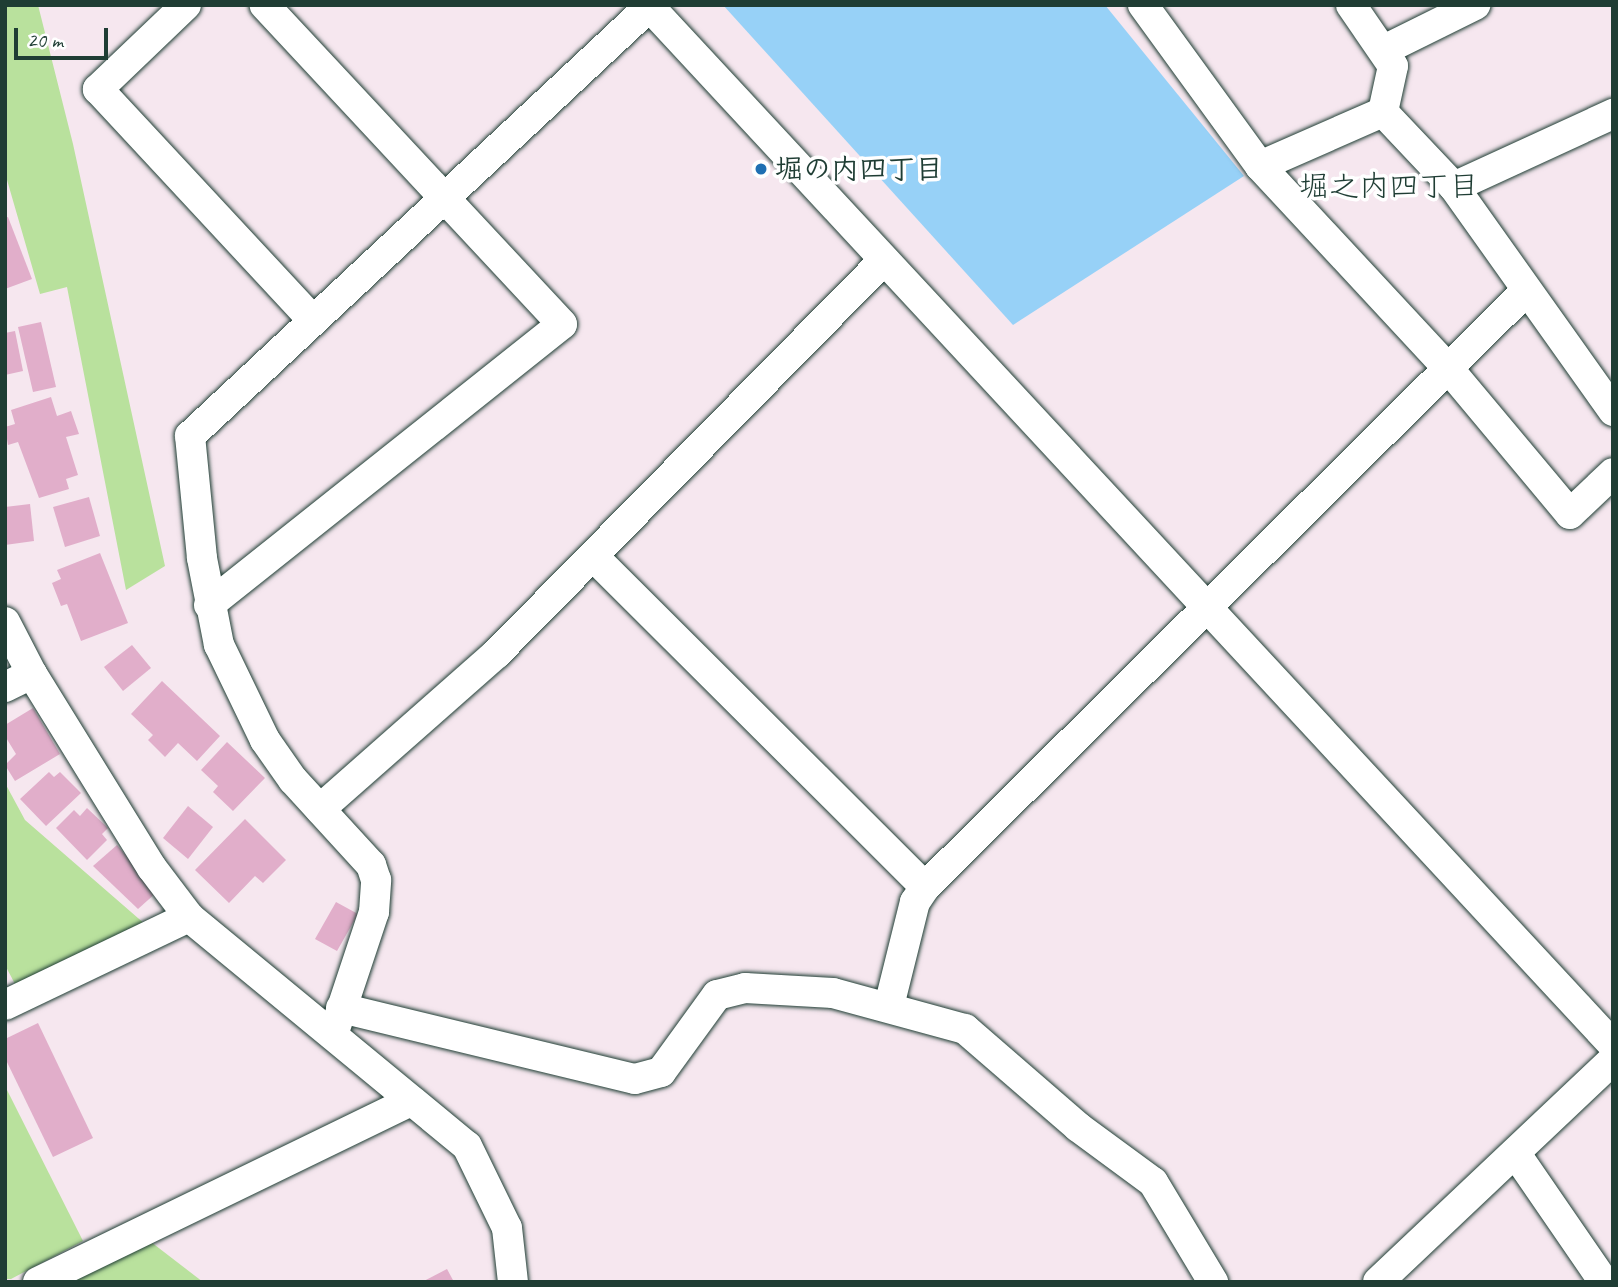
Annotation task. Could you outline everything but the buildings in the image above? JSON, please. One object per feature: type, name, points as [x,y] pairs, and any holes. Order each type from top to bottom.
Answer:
[{"type":"street","points":[[186,5],[98,89],[313,320]]},
{"type":"street","points":[[209,605],[562,324],[265,5]]},
{"type":"street","points":[[1143,5],[1260,166],[1448,368],[1570,514],[1613,473]]},
{"type":"street","points":[[1351,5],[1393,66],[1383,112]]},
{"type":"street","points":[[1384,50],[1475,5]]},
{"type":"street","points":[[337,1021],[374,912],[376,880],[371,865],[320,809],[265,740],[219,645],[209,605],[190,436],[648,6],[1209,606],[1613,1045]]},
{"type":"street","points":[[1260,166],[1383,112]]},
{"type":"street","points":[[1383,112],[1454,187],[1613,411]]},
{"type":"street","points":[[1454,187],[1613,114]]},
{"type":"street","points":[[320,809],[496,654],[884,260]]},
{"type":"street","points":[[889,1006],[915,902],[925,887],[1526,291]]},
{"type":"street","points":[[593,556],[925,887]]},
{"type":"street","points":[[5,622],[32,674],[152,867],[189,917],[337,1021],[411,1101],[467,1146],[507,1228],[513,1282]]},
{"type":"street","points":[[5,687],[32,674]]},
{"type":"street","points":[[5,1005],[189,917]]},
{"type":"street","points":[[337,1021],[635,1079],[661,1072],[717,995],[745,988],[789,988],[889,1006],[965,1029],[1078,1127],[1147,1177],[1213,1282]]},
{"type":"street","points":[[1378,1282],[1613,1060]]},
{"type":"street","points":[[37,1282],[411,1101]]},
{"type":"street","points":[[1516,1154],[1604,1282]]},
{"type":"green space","points":[[5,5],[38,5],[73,144],[165,566],[126,590],[67,287],[40,294],[5,173]]},
{"type":"green space","points":[[5,783],[25,820],[146,925],[15,984],[5,965]]},
{"type":"green space","points":[[5,1086],[83,1241],[11,1279],[5,1279]]},
{"type":"green space","points":[[151,1242],[203,1282],[71,1282]]},
{"type":"water","points":[[723,5],[1105,5],[1244,176],[1013,325]]},
{"type":"place","name":"堀の内四丁目","points":[[761,169]]},
{"type":"district","name":"堀之内四丁目","points":[[1389,186]]}]
